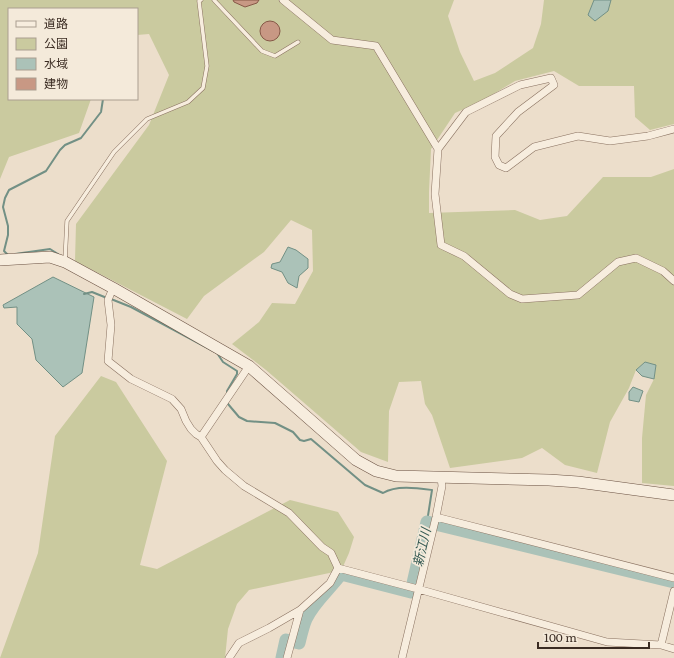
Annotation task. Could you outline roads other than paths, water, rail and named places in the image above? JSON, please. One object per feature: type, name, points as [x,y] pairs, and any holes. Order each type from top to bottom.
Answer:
[{"type":"street","points":[[283,0],[332,40],[376,46],[438,149]]},
{"type":"street","points":[[674,129],[648,136],[610,141],[578,136],[534,147],[506,168],[499,165],[495,158],[496,136],[518,112],[554,85],[551,78],[520,85],[466,112],[438,149],[435,194],[441,246],[464,256],[510,294],[522,299],[578,296],[618,262],[636,258],[663,271],[674,281]]},
{"type":"street","points":[[0,260],[50,257],[65,262],[113,288],[249,366],[347,452],[365,466],[376,471],[396,476],[507,478],[578,482],[674,495]]},
{"type":"street","points":[[113,288],[108,300],[111,325],[108,361],[131,379],[172,400],[181,409],[191,429],[200,437],[225,470],[244,486],[289,514],[322,547],[331,553],[338,568]]},
{"type":"street","points":[[200,437],[249,366]]},
{"type":"street","points":[[402,658],[434,528],[442,486],[441,477]]},
{"type":"street","points":[[436,517],[674,578]]},
{"type":"street","points":[[338,568],[418,588],[607,642],[661,645],[674,649]]},
{"type":"street","points":[[229,658],[239,642],[269,628],[300,610],[330,583],[338,568]]},
{"type":"street","points":[[661,645],[674,591]]},
{"type":"street","points":[[287,658],[300,610]]},
{"type":"lane","points":[[65,262],[66,221],[114,152],[147,119],[188,102],[203,88],[207,66],[199,1],[201,0]]},
{"type":"lane","points":[[214,0],[262,51],[275,56],[298,42]]},
{"type":"water","points":[[594,0],[611,0],[608,11],[595,21],[588,15]]},
{"type":"water","points":[[288,247],[296,250],[308,259],[308,268],[299,276],[297,288],[288,283],[282,272],[271,268],[272,264],[280,262]]},
{"type":"water","points":[[53,277],[94,297],[82,373],[63,387],[36,360],[32,339],[17,324],[17,307],[4,308],[3,305]]},
{"type":"water","points":[[645,362],[656,365],[654,379],[642,376],[636,370]]},
{"type":"water","points":[[633,387],[643,391],[639,402],[629,400],[629,392]]},
{"type":"waterway","points":[[8,255],[4,251],[8,235],[8,226],[3,207],[9,190],[46,171],[65,145],[81,138],[101,112],[103,100]]},
{"type":"waterway","points":[[15,254],[50,249],[58,254]]},
{"type":"waterway","points":[[84,294],[92,292],[107,298]]},
{"type":"waterway","points":[[111,299],[131,307],[217,353],[223,362],[237,371],[237,374],[227,393]]},
{"type":"waterway","points":[[228,401],[228,404],[239,417],[247,421],[275,423],[293,432],[300,440],[304,441],[311,439],[365,485],[383,493],[388,490],[400,488],[432,490],[427,522]]},
{"type":"waterway","name":"新江川","points":[[282,658],[286,640],[299,643],[309,613],[341,574],[411,592],[427,522],[674,582]]}]
